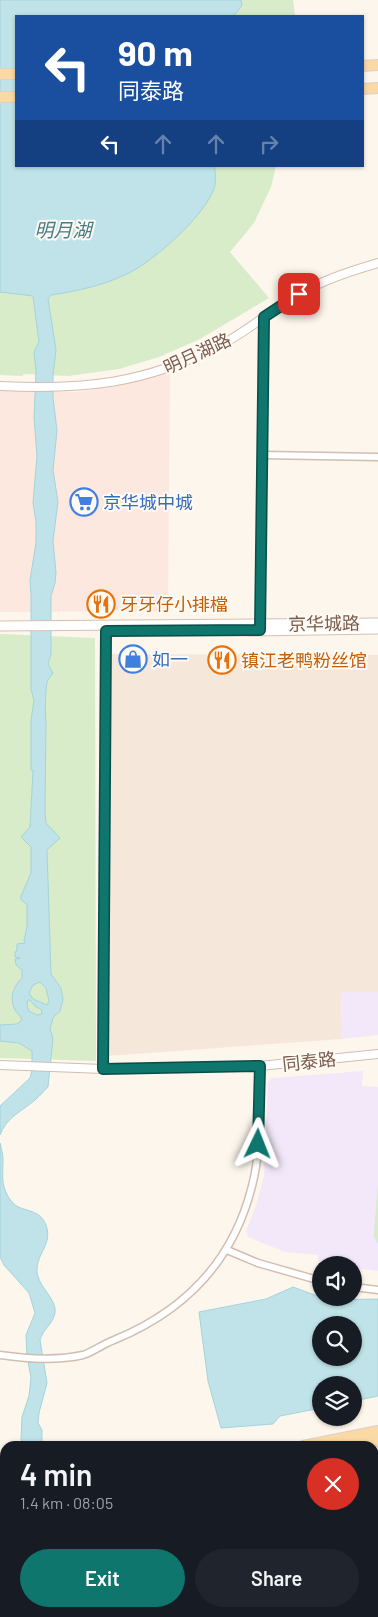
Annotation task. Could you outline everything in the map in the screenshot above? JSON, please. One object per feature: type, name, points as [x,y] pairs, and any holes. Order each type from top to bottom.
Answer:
[{"type":"main road","points":[[364,66],[378,66]]},
{"type":"main road","points":[[0,74],[15,74]]},
{"type":"main road","points":[[364,89],[378,88]]},
{"type":"main road","points":[[0,97],[15,97]]},
{"type":"main road","name":"京华城路","points":[[61,628],[106,631],[378,623]]},
{"type":"main road","name":"京华城路","points":[[0,626],[17,628],[260,627],[378,629]]},
{"type":"main road","name":"京华城路","points":[[0,631],[17,628]]},
{"type":"main road","points":[[329,1441],[378,1431]]},
{"type":"street","name":"明月湖路","points":[[0,386],[69,388],[104,384],[148,375],[186,361],[222,344],[299,294],[340,275],[378,263]]},
{"type":"street","points":[[260,627],[264,317]]},
{"type":"street","points":[[263,456],[378,457]]},
{"type":"street","points":[[103,1069],[106,631]]},
{"type":"street","name":"同泰路","points":[[0,1065],[103,1069],[260,1066],[378,1054]]},
{"type":"street","points":[[0,1355],[56,1359],[85,1354],[155,1320],[190,1294],[208,1275],[226,1250],[243,1216],[252,1187],[258,1160],[260,1066]]},
{"type":"street","points":[[226,1250],[258,1263],[312,1278]]},
{"type":"street","points":[[362,1288],[378,1290]]},
{"type":"shaded area","name":"京华城中城","points":[[170,373],[168,611],[0,612],[0,391],[77,392],[117,386]]},
{"type":"shaded area","points":[[112,654],[378,655],[378,992],[341,992],[342,1039],[107,1056]]},
{"type":"shaded area","points":[[341,992],[378,992],[378,1035],[342,1039]]},
{"type":"shaded area","points":[[363,1071],[362,1086],[378,1087],[378,1271],[362,1269],[362,1256],[318,1256],[285,1252],[248,1237],[246,1231],[256,1206],[264,1176],[268,1082],[272,1078]]},
{"type":"green space","points":[[0,0],[293,0],[295,15],[15,15],[15,167],[276,167],[271,187],[254,223],[230,252],[269,298],[200,339],[159,357],[119,369],[68,376],[0,375]]},
{"type":"green space","points":[[0,634],[95,638],[96,1061],[0,1058]]},
{"type":"green space","points":[[378,1183],[378,1244],[374,1237],[374,1232]]},
{"type":"water","name":"明月湖","points":[[0,0],[241,0],[242,5],[235,15],[15,15],[15,167],[214,167],[216,178],[214,189],[200,212],[165,248],[140,267],[110,281],[51,295],[48,299],[56,350],[53,397],[57,431],[53,470],[58,502],[53,541],[56,573],[51,596],[51,654],[48,664],[53,673],[48,679],[46,700],[45,812],[46,823],[60,838],[47,850],[51,974],[61,988],[63,1000],[60,1011],[53,1018],[50,1029],[53,1038],[48,1087],[9,1121],[2,1129],[0,1135],[0,1106],[30,1078],[32,1070],[32,1051],[19,1043],[0,1041],[0,1025],[17,1024],[22,1020],[15,1010],[12,997],[16,985],[22,978],[22,970],[16,965],[15,959],[20,958],[15,957],[15,952],[17,951],[17,944],[25,943],[27,904],[21,900],[21,896],[31,873],[31,847],[21,837],[30,827],[33,770],[31,770],[31,720],[34,701],[31,689],[30,580],[36,543],[36,522],[33,503],[37,456],[34,418],[36,371],[34,352],[39,342],[33,296],[0,292]],"holes":[[[40,982],[46,988],[49,1001],[47,1005],[33,999],[29,993],[33,985]],[[28,1000],[36,1007],[41,1009],[42,1014],[37,1015],[29,1011],[27,1006]]]},
{"type":"water","points":[[0,1143],[3,1156],[3,1181],[8,1197],[20,1208],[39,1215],[43,1219],[48,1232],[46,1244],[37,1265],[38,1278],[55,1308],[54,1317],[40,1340],[47,1383],[38,1423],[42,1430],[42,1441],[21,1440],[22,1417],[29,1396],[31,1378],[26,1335],[35,1313],[29,1293],[4,1265],[0,1257]]},
{"type":"water","points":[[293,1287],[312,1294],[312,1306],[362,1306],[362,1299],[378,1299],[378,1396],[362,1399],[362,1376],[312,1376],[312,1410],[280,1416],[273,1424],[221,1428],[208,1381],[199,1312],[266,1299]]},
{"type":"place","name":"京华城中城","points":[[84,502]]},
{"type":"place","name":"牙牙仔小排檔","points":[[101,604]]},
{"type":"place","name":"如一","points":[[133,659]]},
{"type":"place","name":"镇江老鸭粉丝馆","points":[[222,660]]},
{"type":"route","points":[[258,1144],[260,1066],[103,1069],[106,631],[260,630],[264,317],[299,294]]}]
